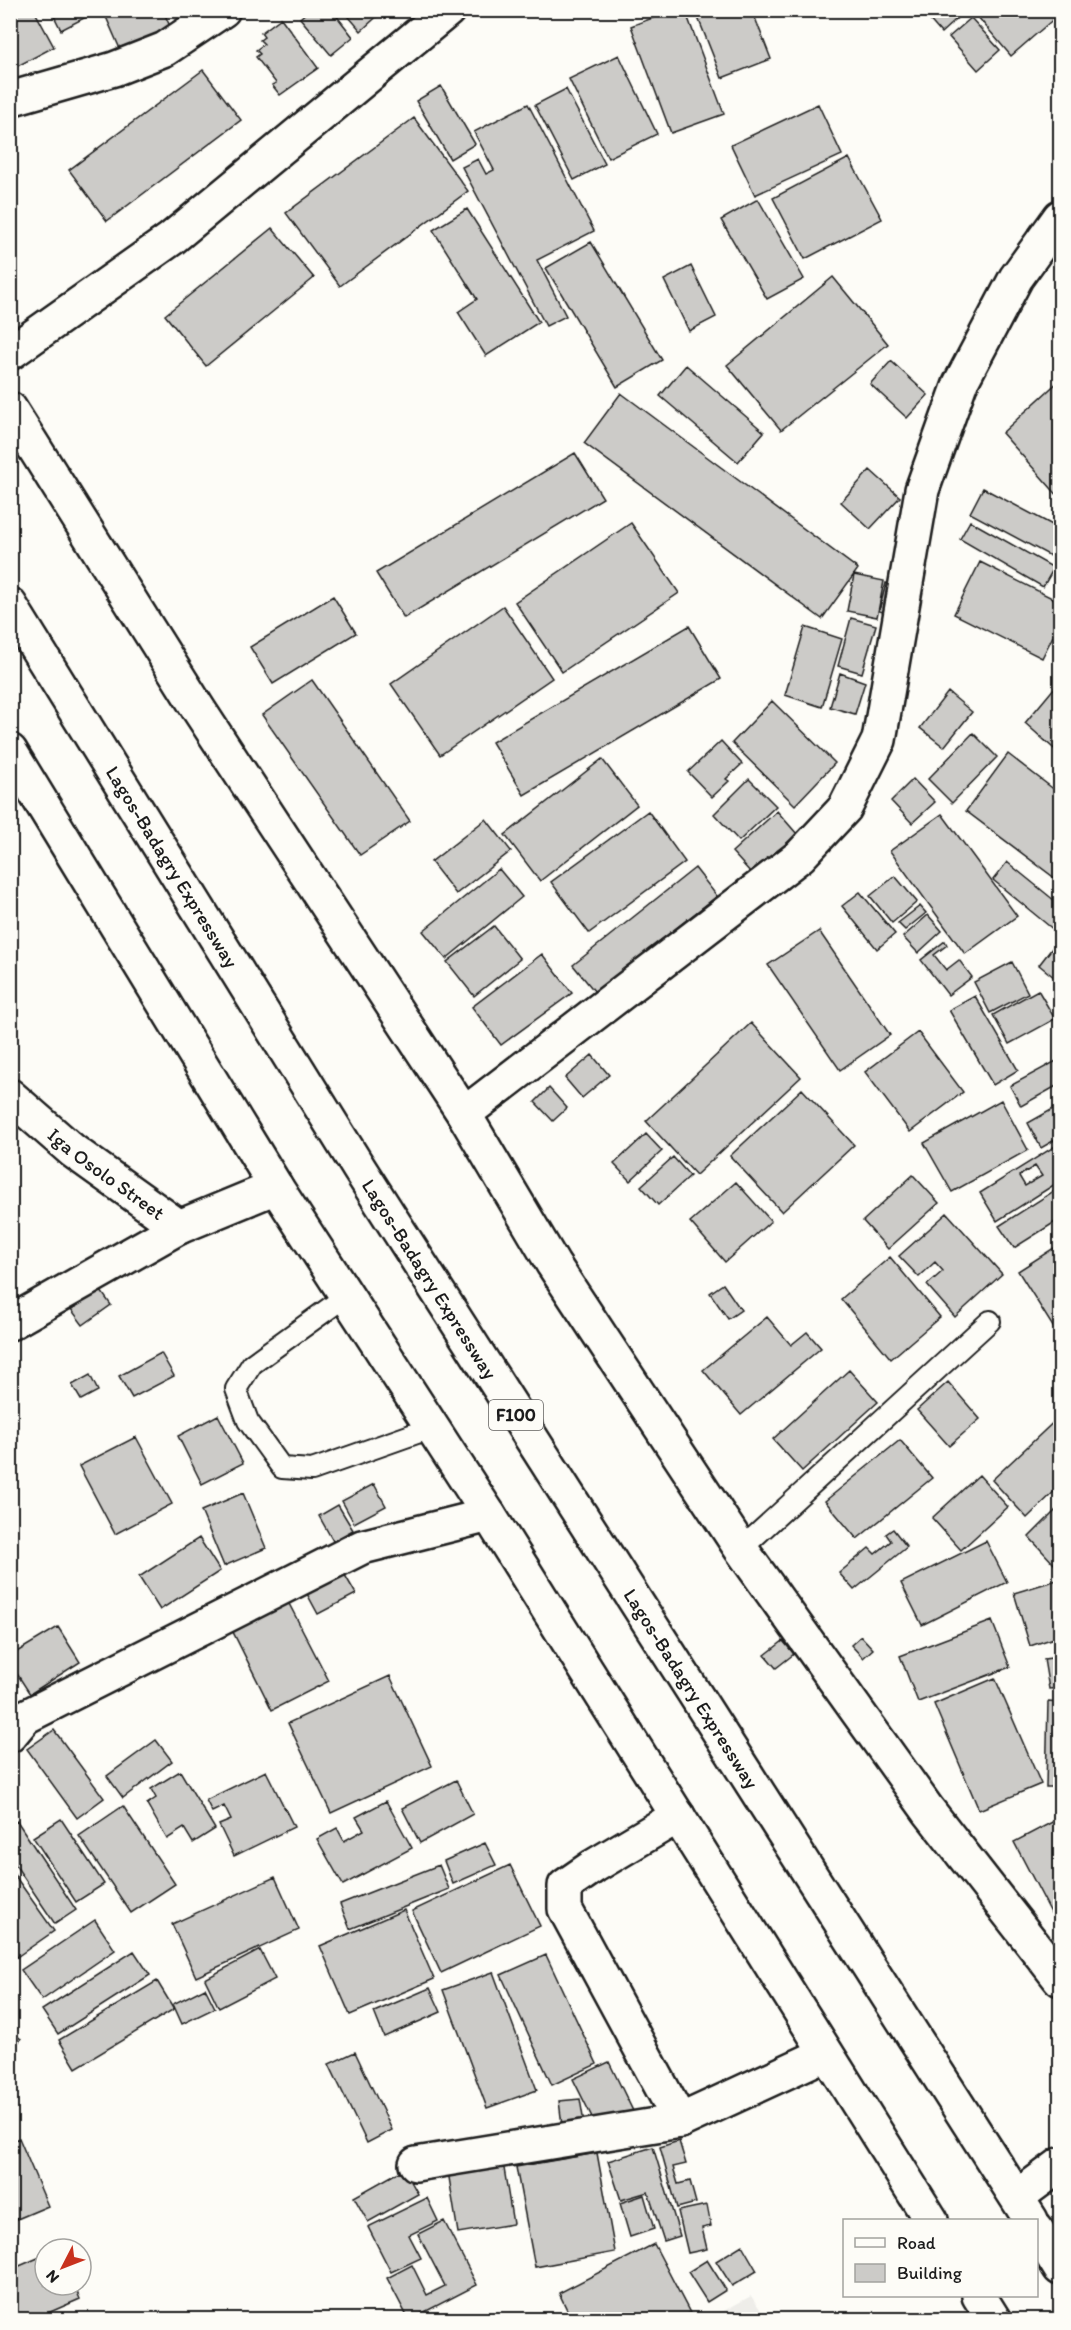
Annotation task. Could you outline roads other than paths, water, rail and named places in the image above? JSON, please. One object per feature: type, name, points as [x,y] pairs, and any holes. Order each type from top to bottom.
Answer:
[{"type":"main road","points":[[10,99],[114,69],[165,49],[222,10]]},
{"type":"main road","points":[[10,352],[171,239],[448,10]]},
{"type":"main road","points":[[464,1114],[800,856],[845,808],[879,740],[922,490],[960,384],[1016,278],[1060,217]]},
{"type":"main road","points":[[10,409],[199,710],[464,1114],[553,1264],[741,1549],[928,1810],[1060,1979]]},
{"type":"main road","name":"Lagos-Badagry Expressway","points":[[10,605],[360,1170],[1024,2209]]},
{"type":"main road","points":[[10,751],[276,1187],[489,1515],[930,2219]]},
{"type":"main road","name":"Iga Osolo Street","points":[[10,1096],[73,1151],[179,1227]]},
{"type":"main road","points":[[10,1323],[179,1227],[276,1187]]},
{"type":"main road","points":[[10,1735],[26,1717],[362,1547],[489,1515]]},
{"type":"main road","points":[[678,1816],[565,1886],[565,1910],[680,2121]]},
{"type":"main road","points":[[416,2164],[680,2121],[825,2054]]},
{"type":"main road","points":[[1024,2209],[1060,2165]]},
{"type":"main road","points":[[1038,2232],[1060,2268]]},
{"type":"main road","points":[[980,2297],[994,2319]]},
{"type":"lane","points":[[346,1296],[252,1364],[236,1389],[248,1421],[282,1468],[312,1470],[431,1428]]},
{"type":"lane","points":[[741,1549],[990,1321]]}]
